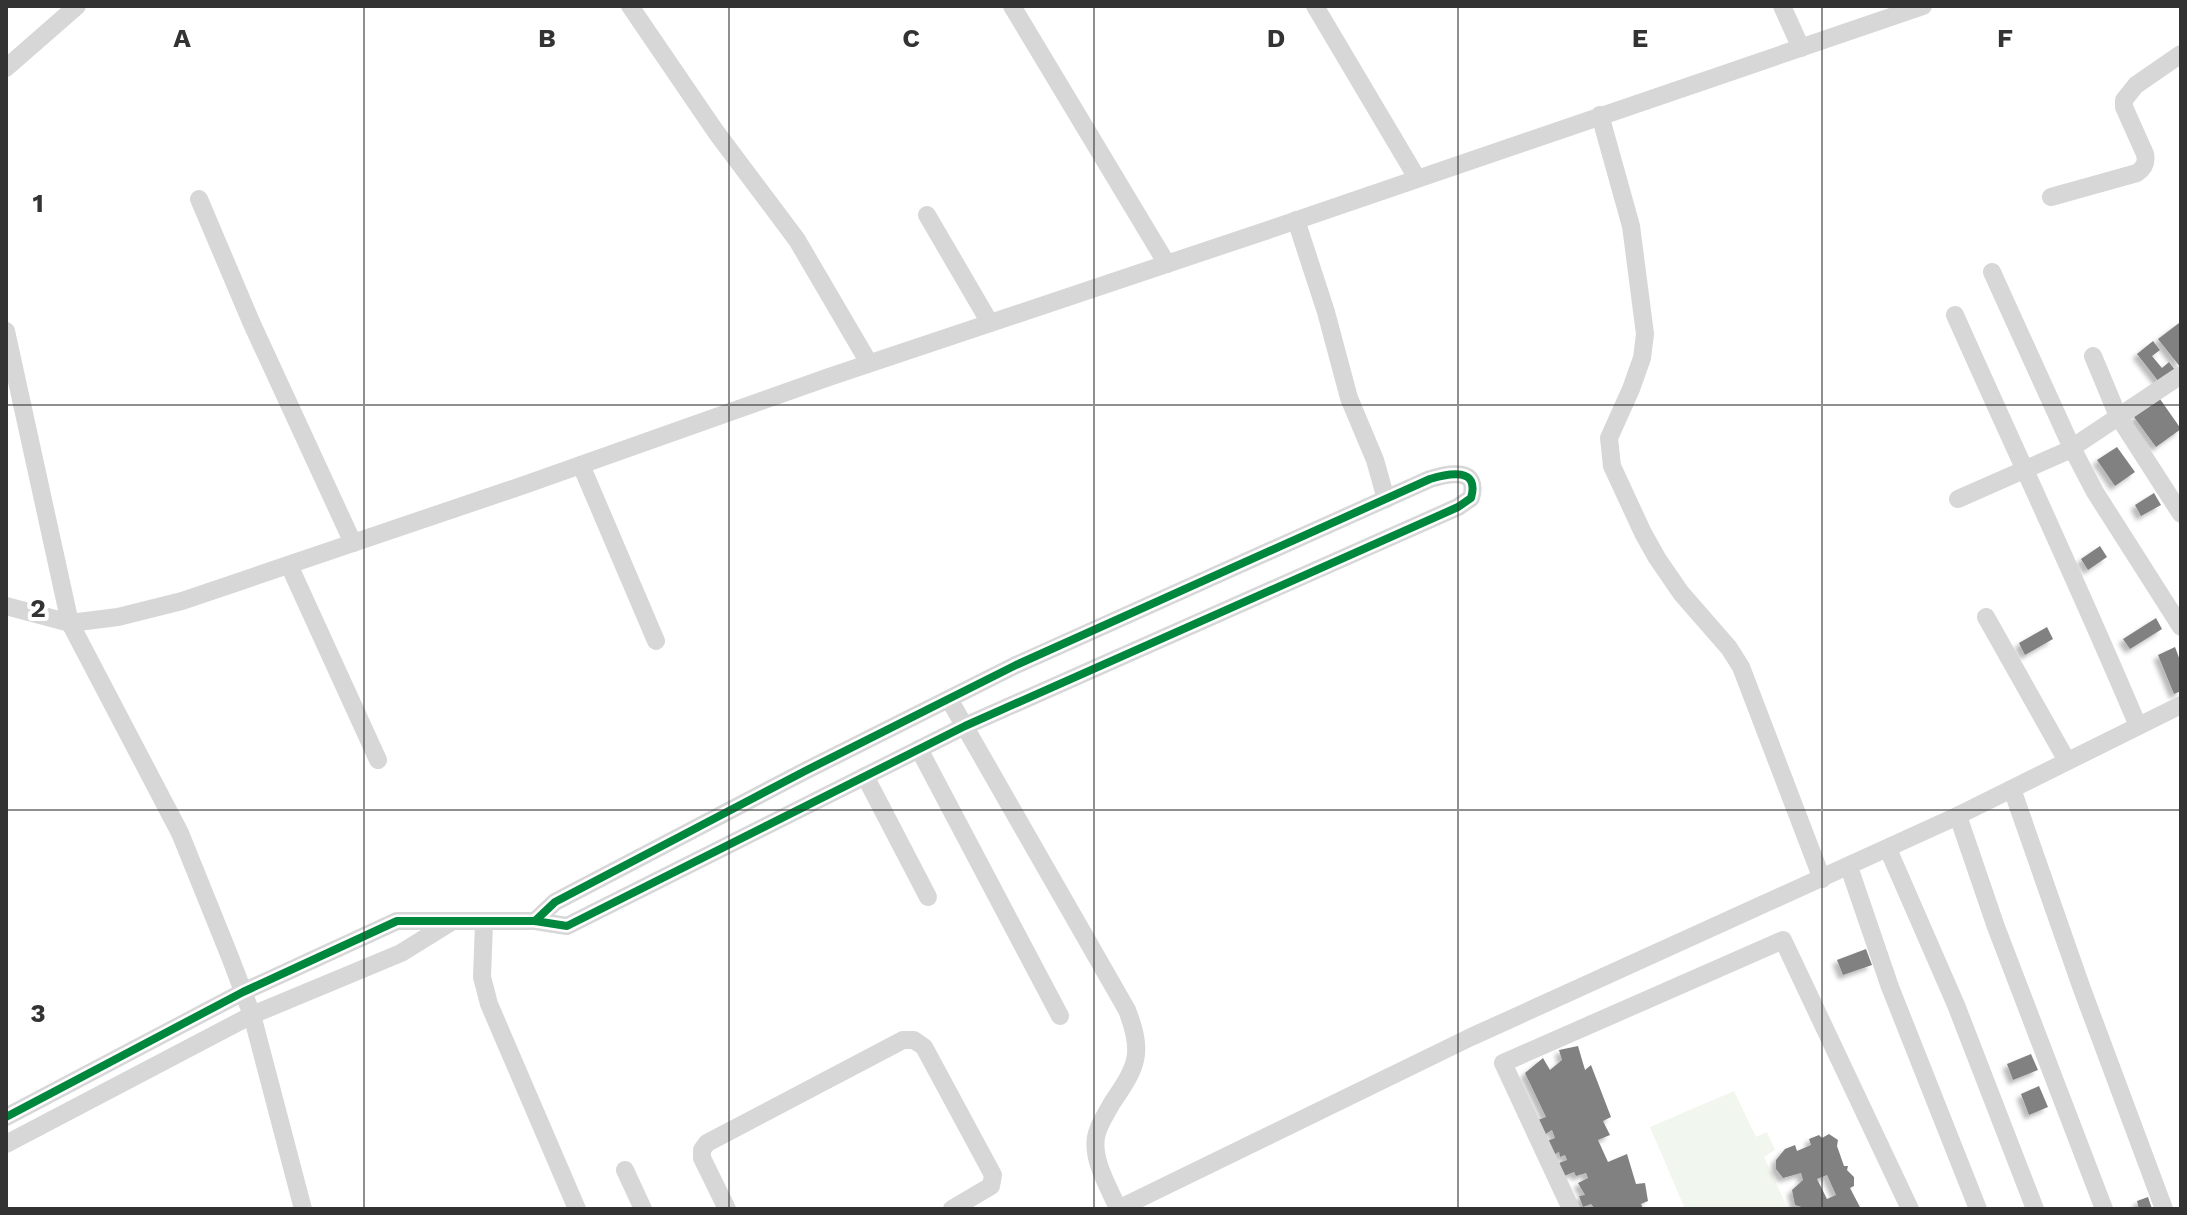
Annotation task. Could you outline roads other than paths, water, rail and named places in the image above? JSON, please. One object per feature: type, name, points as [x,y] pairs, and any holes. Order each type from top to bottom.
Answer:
[{"type":"street","points":[[6,68],[77,6]]},
{"type":"street","points":[[630,6],[716,132],[797,240],[869,363]]},
{"type":"street","points":[[1012,6],[1167,264]]},
{"type":"street","points":[[1315,6],[1417,178]]},
{"type":"street","points":[[1782,6],[1801,48]]},
{"type":"street","points":[[6,606],[70,623],[118,617],[182,601],[869,363],[1923,6]]},
{"type":"street","points":[[2051,197],[2137,173],[2143,168],[2145,154],[2124,107],[2124,100],[2127,92],[2181,54]]},
{"type":"street","points":[[1600,115],[1631,226],[1645,334],[1642,358],[1609,438],[1612,466],[1657,558],[1741,667],[1822,879]]},
{"type":"street","points":[[199,199],[252,324],[353,543]]},
{"type":"street","points":[[927,215],[990,323]]},
{"type":"street","points":[[1296,220],[1326,312],[1349,398],[1375,460],[1386,499]]},
{"type":"street","points":[[1992,272],[2095,492],[2181,627]]},
{"type":"street","points":[[1955,315],[2023,471],[2089,609],[2138,726]]},
{"type":"street","points":[[6,331],[70,623],[180,833],[252,1015],[303,1209]]},
{"type":"street","points":[[2093,356],[2118,416],[2181,514]]},
{"type":"street","points":[[1958,499],[2072,448],[2181,375]]},
{"type":"street","points":[[581,465],[656,641]]},
{"type":"street","points":[[6,1117],[243,992],[397,921],[535,921],[567,926],[965,726],[1458,507],[1471,498],[1473,490],[1466,475],[1445,474],[1016,665],[555,902],[535,921]]},
{"type":"street","points":[[289,565],[378,760]]},
{"type":"street","points":[[1164,599],[1177,633]]},
{"type":"street","points":[[1986,617],[2067,761]]},
{"type":"street","points":[[949,699],[1127,1010],[1134,1028],[1138,1053],[1130,1077],[1102,1119],[1096,1136],[1099,1162],[1118,1209],[1471,1037],[1958,816],[2181,705]]},
{"type":"street","points":[[919,749],[1060,1016]]},
{"type":"street","points":[[865,776],[928,897]]},
{"type":"street","points":[[2012,789],[2164,1209]]},
{"type":"street","points":[[1958,816],[1996,927],[2104,1209]]},
{"type":"street","points":[[1888,849],[1956,1005],[2035,1209]]},
{"type":"street","points":[[1849,867],[1890,987],[1978,1209]]},
{"type":"street","points":[[6,1144],[252,1015],[401,953],[451,922]]},
{"type":"street","points":[[484,922],[482,977],[489,1004],[577,1209]]},
{"type":"street","points":[[1571,1209],[1503,1063],[1783,940],[1910,1209]]},
{"type":"street","points":[[727,1209],[702,1158],[702,1150],[707,1143],[903,1040],[914,1040],[924,1047],[993,1175],[991,1186],[952,1209]]},
{"type":"street","points":[[625,1170],[643,1209]]}]
